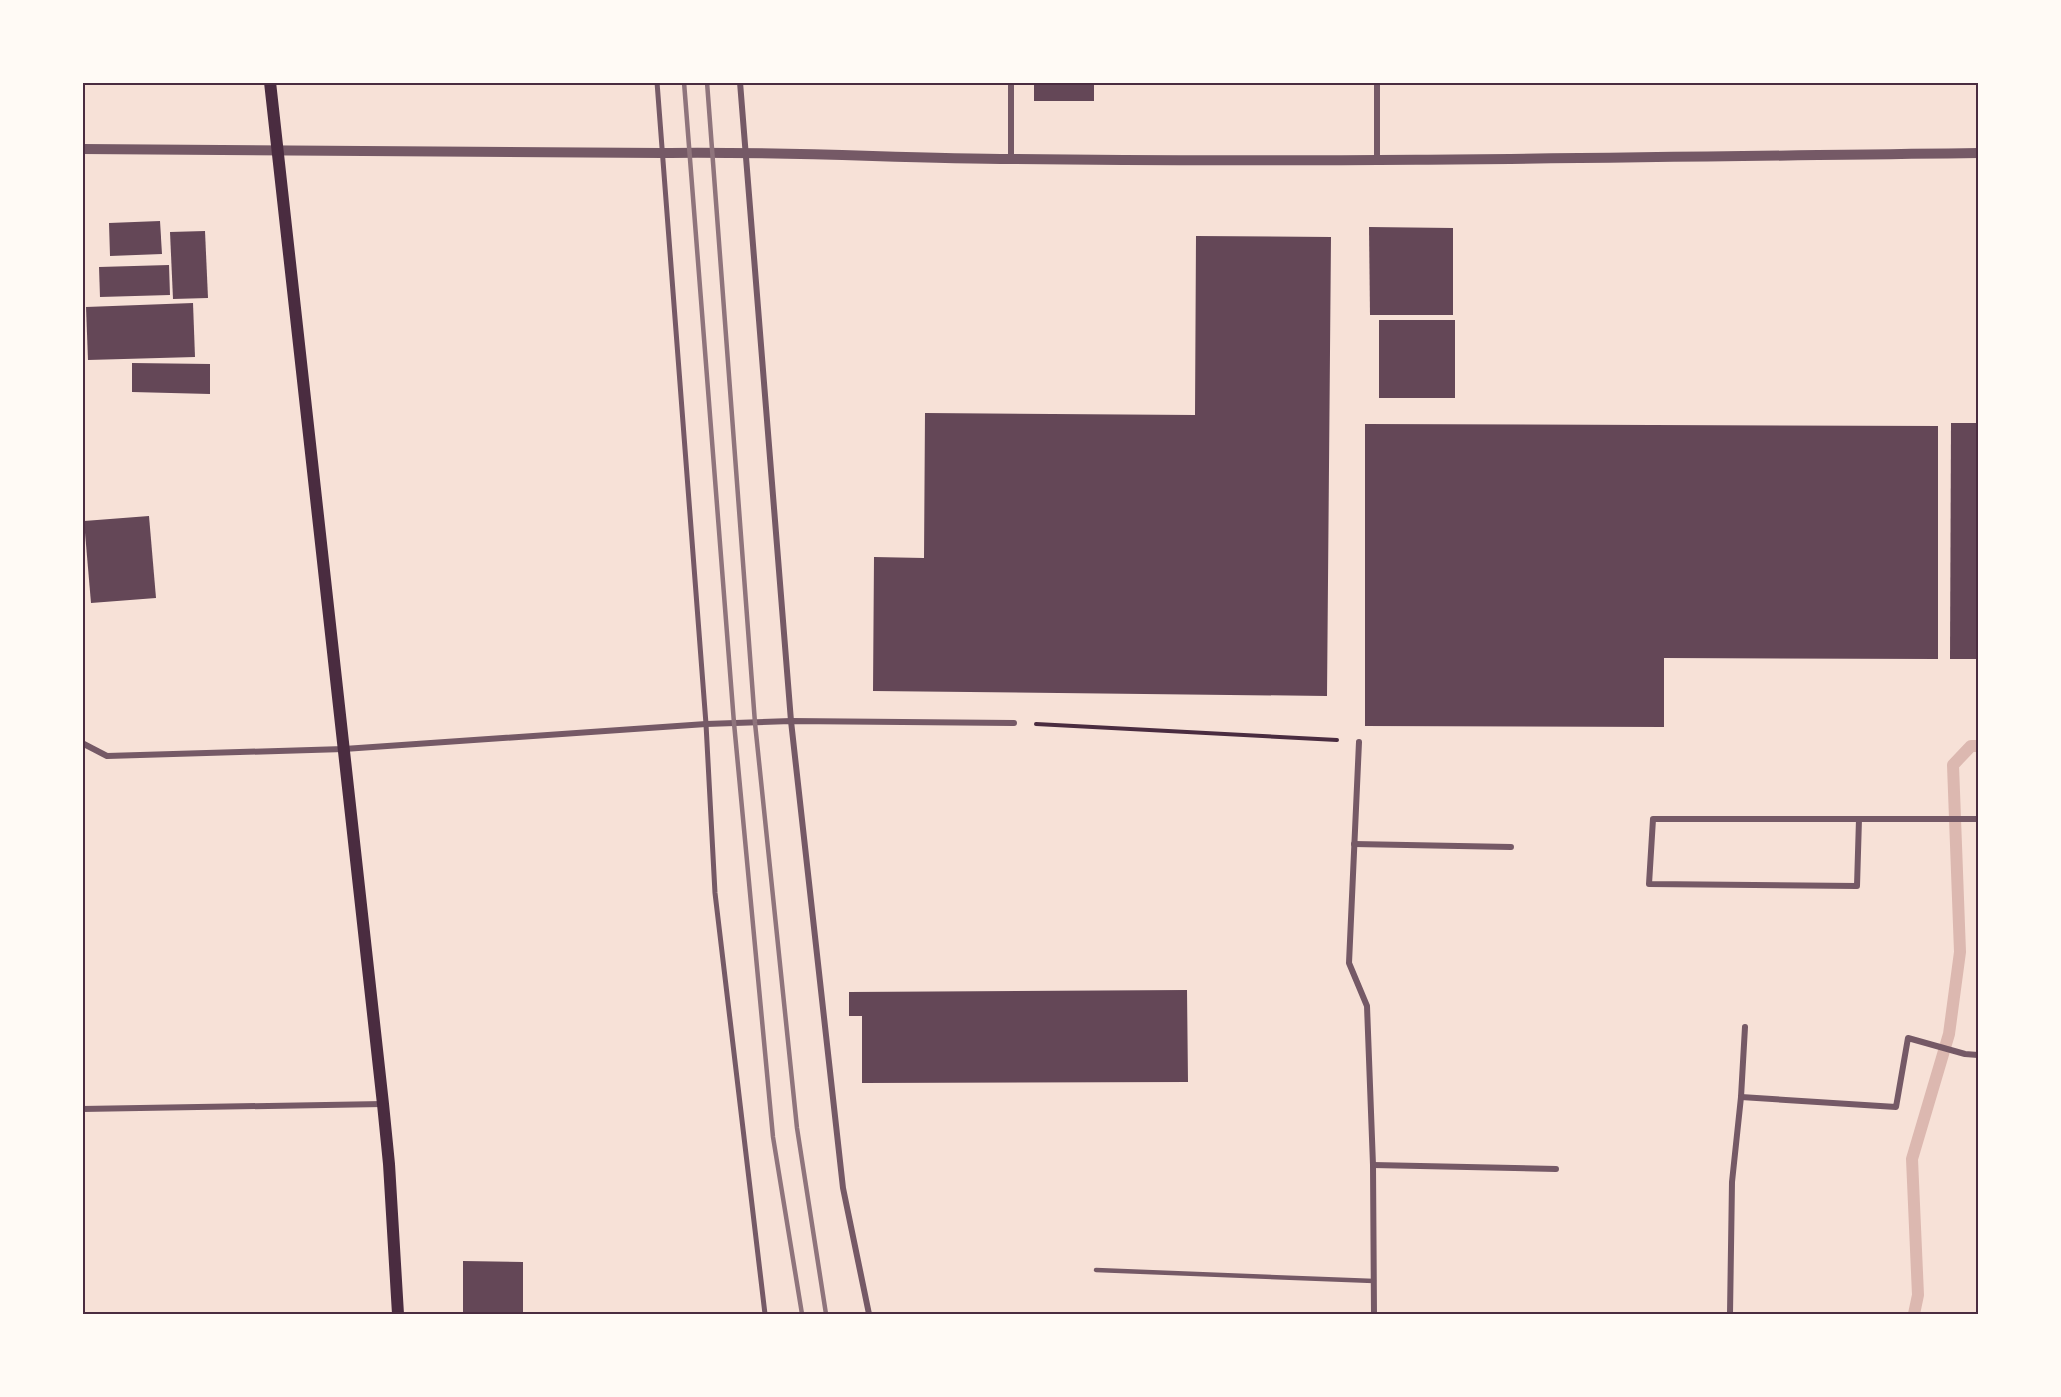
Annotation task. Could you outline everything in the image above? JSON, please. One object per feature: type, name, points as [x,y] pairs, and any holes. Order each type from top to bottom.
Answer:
[{"type":"main road","points":[[270,82],[383,1104],[398,1314]]},
{"type":"street","points":[[657,82],[706,724],[715,893],[765,1314]]},
{"type":"street","points":[[740,82],[791,721],[843,1188],[869,1314]]},
{"type":"street","points":[[1011,82],[1011,159]]},
{"type":"street","points":[[1377,82],[1377,160]]},
{"type":"street","points":[[82,149],[745,152],[1011,159],[1377,160],[1978,153]]},
{"type":"street","points":[[82,743],[107,756],[344,749],[706,724],[791,721],[1014,723]]},
{"type":"street","points":[[1359,742],[1349,963],[1367,1006],[1373,1165],[1374,1314]]},
{"type":"street","points":[[1860,819],[1857,886],[1649,884],[1653,819],[1860,819],[1978,819]]},
{"type":"street","points":[[1354,844],[1511,847]]},
{"type":"street","points":[[1730,1314],[1732,1182],[1741,1097],[1745,1028]]},
{"type":"street","points":[[1741,1097],[1896,1107],[1908,1038],[1965,1054],[1978,1054]]},
{"type":"street","points":[[82,1109],[383,1104]]},
{"type":"street","points":[[1373,1165],[1556,1169]]},
{"type":"lane","points":[[1096,1270],[1374,1281]]},
{"type":"path","points":[[1014,723],[1359,742]]},
{"type":"building","points":[[1034,82],[1094,82],[1094,101],[1034,101]]},
{"type":"building","points":[[160,221],[162,254],[110,256],[109,223]]},
{"type":"building","points":[[1369,227],[1453,228],[1453,315],[1370,315]]},
{"type":"building","points":[[205,231],[208,298],[173,299],[170,232]]},
{"type":"building","points":[[1196,236],[1331,237],[1327,696],[873,691],[874,557],[924,558],[925,413],[1195,415]]},
{"type":"building","points":[[169,265],[170,295],[100,297],[99,267]]},
{"type":"building","points":[[193,303],[195,357],[88,360],[86,307]]},
{"type":"building","points":[[1379,320],[1455,320],[1455,398],[1379,398]]},
{"type":"building","points":[[132,363],[210,364],[210,394],[132,392]]},
{"type":"building","points":[[1951,423],[1978,423],[1978,659],[1950,659]]},
{"type":"building","points":[[1365,424],[1938,426],[1938,659],[1664,658],[1664,727],[1365,726]]},
{"type":"building","points":[[149,516],[156,598],[91,603],[84,521]]},
{"type":"building","points":[[1187,990],[1188,1082],[862,1083],[862,1016],[849,1016],[849,992]]},
{"type":"building","points":[[463,1261],[523,1262],[523,1314],[463,1314]]},
{"type":"waterway","points":[[1914,1314],[1918,1295],[1912,1159],[1949,1034],[1960,952],[1953,765],[1971,746],[1978,746]]},
{"type":"railway","points":[[684,82],[734,723],[773,1137],[802,1314]]},
{"type":"railway","points":[[707,82],[755,723],[797,1128],[826,1314]]}]
